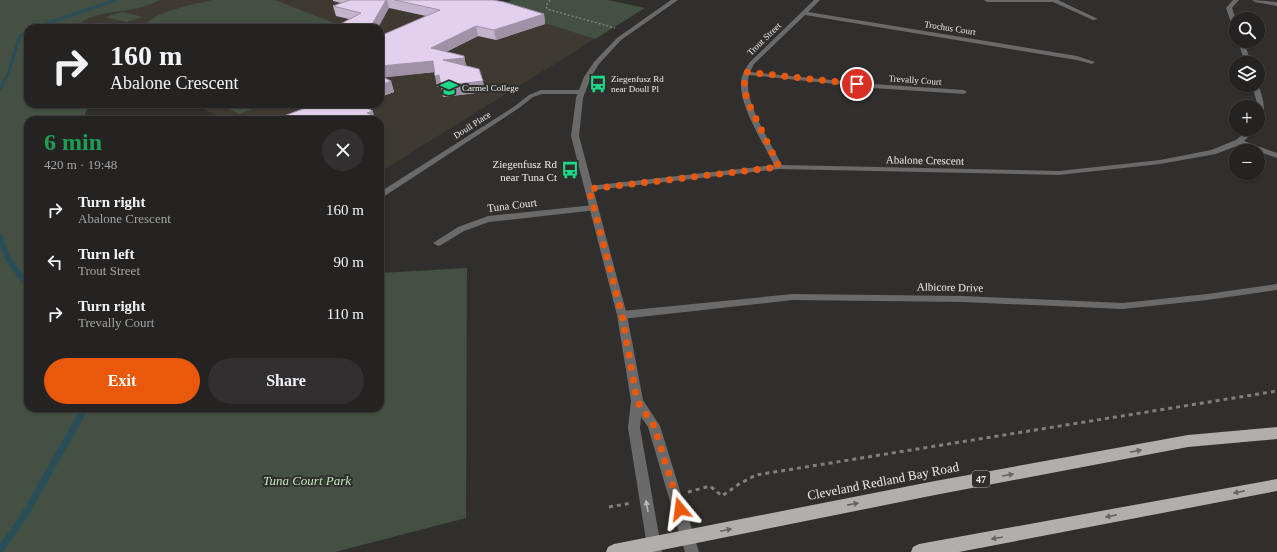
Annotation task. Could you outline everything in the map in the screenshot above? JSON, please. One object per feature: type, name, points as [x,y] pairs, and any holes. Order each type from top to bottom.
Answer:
[{"type":"highway","name":"Cleveland Redland Bay Road","points":[[614,552],[690,545],[935,488],[1188,441],[1277,433]]},
{"type":"highway","points":[[919,552],[1277,485]]},
{"type":"street","points":[[654,548],[634,428],[637,401],[622,315],[575,136],[577,108],[581,92],[596,65],[611,46],[625,34],[675,0]]},
{"type":"street","name":"Trout Street","points":[[779,167],[747,100],[744,86],[746,72],[752,63],[817,0]]},
{"type":"street","points":[[987,0],[1054,0],[1095,19]]},
{"type":"street","points":[[1230,12],[1229,8],[1236,0]]},
{"type":"street","points":[[1255,0],[1277,4]]},
{"type":"street","name":"Trochus Court","points":[[805,13],[1077,58],[1092,62]]},
{"type":"street","name":"Trevally Court","points":[[746,72],[873,86],[964,92]]},
{"type":"street","name":"Doull Place","points":[[384,193],[517,107],[531,96],[541,92],[581,92]]},
{"type":"street","name":"Abalone Crescent","points":[[589,189],[779,167],[1059,173],[1160,162],[1213,152],[1239,142],[1245,136]]},
{"type":"street","points":[[1239,142],[1277,156]]},
{"type":"street","name":"Tuna Court","points":[[438,243],[461,229],[488,219],[594,208]]},
{"type":"street","name":"Albicore Drive","points":[[622,315],[793,297],[963,299],[1123,306],[1207,297],[1277,286]]},
{"type":"street","points":[[637,401],[654,426],[676,494],[690,545]]},
{"type":"path","points":[[550,0],[546,6],[547,9],[554,12],[616,28]]},
{"type":"path","points":[[676,494],[710,486],[722,496],[739,484],[756,475],[1277,391]]},
{"type":"path","points":[[609,507],[646,500]]},
{"type":"shaded area","name":"Carmel College","points":[[20,0],[472,0],[595,39],[384,170],[384,116],[216,116],[203,108],[384,108],[384,24],[61,24]]},
{"type":"green space","name":"Tuna Court Park","points":[[0,0],[160,0],[137,8],[95,16],[80,23],[86,24],[24,24],[24,108],[88,108],[85,113],[86,116],[24,116],[24,412],[384,412],[384,273],[467,268],[466,518],[335,552],[0,552]]},
{"type":"green space","points":[[212,0],[275,0],[336,24],[146,24],[154,17],[185,6]]},
{"type":"green space","points":[[513,0],[608,0],[645,8],[595,39],[494,7]]},
{"type":"green space","points":[[122,12],[143,17],[126,22],[105,17]]},
{"type":"green space","points":[[228,108],[256,108],[239,114]]},
{"type":"building","points":[[350,0],[386,0],[372,24],[340,24],[361,13],[333,6]]},
{"type":"building","points":[[395,0],[493,0],[544,14],[494,30],[476,26],[431,48],[464,56],[464,58],[443,60],[479,69],[483,81],[441,86],[439,75],[435,76],[433,61],[384,66],[384,34],[440,10]]},
{"type":"building","points":[[384,78],[391,81],[384,84]]},
{"type":"building","points":[[305,108],[367,108],[373,111],[367,113],[372,115],[370,116],[284,116]]},
{"type":"waterway","points":[[45,24],[116,0]]},
{"type":"waterway","points":[[0,89],[8,74],[20,36],[24,34]]},
{"type":"waterway","points":[[0,237],[7,257],[24,281]]},
{"type":"waterway","points":[[0,550],[24,516],[83,412]]},
{"type":"place","name":"Ziegenfusz Rd near Doull Pl","points":[[598,84]]},
{"type":"place","name":"Carmel College","points":[[449,88]]},
{"type":"place","name":"Ziegenfusz Rd near Tuna Ct","points":[[570,170]]},
{"type":"route","points":[[680,509],[654,426],[637,401],[622,315],[589,189],[779,167],[747,100],[744,86],[746,72],[857,84]]}]
